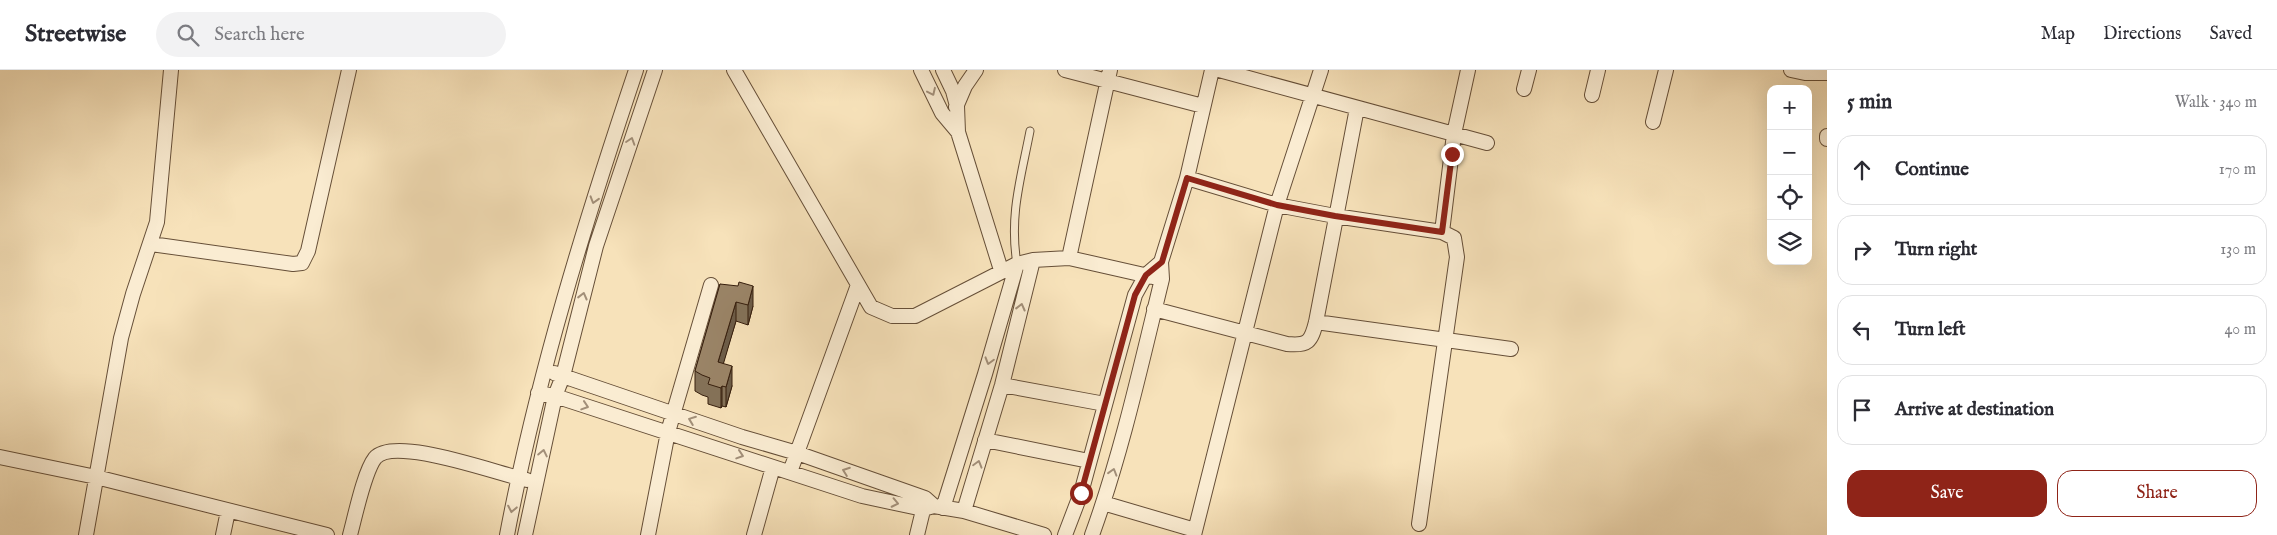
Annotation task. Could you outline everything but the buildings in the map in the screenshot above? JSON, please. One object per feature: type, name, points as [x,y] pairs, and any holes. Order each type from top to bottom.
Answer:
[{"type":"street","points":[[86,535],[121,338],[133,294],[157,222],[171,70]]},
{"type":"street","points":[[151,244],[293,264],[302,263],[308,251],[349,70]]},
{"type":"street","points":[[507,535],[538,393],[546,371],[580,247],[636,70]]},
{"type":"street","points":[[525,535],[555,396],[563,376],[596,246],[655,70]]},
{"type":"street","points":[[734,70],[872,307],[892,316],[915,316],[1001,270],[1033,260],[1069,258],[1162,279]]},
{"type":"street","points":[[922,70],[942,113],[958,132]]},
{"type":"street","points":[[944,70],[957,106],[958,132],[1001,270]]},
{"type":"street","points":[[942,113],[957,106],[965,86],[976,70]]},
{"type":"street","points":[[1065,70],[1108,76],[1203,106]]},
{"type":"street","points":[[1092,535],[1131,407],[1162,279],[1162,262],[1187,178],[1212,70]]},
{"type":"street","points":[[1219,70],[1487,143]]},
{"type":"street","points":[[1103,503],[1194,533],[1277,205],[1321,70]]},
{"type":"street","points":[[1442,232],[1454,134],[1468,70]]},
{"type":"street","points":[[1524,89],[1529,70]]},
{"type":"street","points":[[1592,95],[1598,70]]},
{"type":"street","points":[[1652,122],[1666,70]]},
{"type":"street","points":[[1796,71],[1827,73]]},
{"type":"street","points":[[1069,258],[1108,76]]},
{"type":"street","points":[[1154,309],[1244,333],[1300,345],[1305,344],[1313,335],[1316,322],[1357,108]]},
{"type":"street","points":[[1187,178],[1277,205],[1442,232],[1454,238],[1457,249],[1419,524]]},
{"type":"street","points":[[964,511],[1002,385],[1033,260]]},
{"type":"street","points":[[1065,535],[1090,461],[1135,295],[1146,275],[1162,262]]},
{"type":"street","points":[[917,535],[986,374],[1017,264]]},
{"type":"street","points":[[648,535],[668,432],[711,285]]},
{"type":"street","points":[[790,472],[858,285]]},
{"type":"street","points":[[1316,322],[1511,349]]},
{"type":"street","points":[[546,371],[674,412],[742,437],[797,453],[931,505]]},
{"type":"street","points":[[1002,385],[1105,404]]},
{"type":"street","points":[[538,393],[555,396],[862,496],[964,511],[1044,535]]},
{"type":"street","points":[[985,440],[1090,461]]},
{"type":"street","points":[[350,535],[372,463],[381,452],[403,450],[436,456],[536,482]]},
{"type":"street","points":[[0,457],[96,476],[228,511],[292,531],[327,535]]},
{"type":"street","points":[[754,535],[773,467]]},
{"type":"street","points":[[223,535],[228,511]]},
{"type":"lane","points":[[1017,264],[1013,238],[1013,216],[1030,131]]},
{"type":"route","points":[[1081,493],[1135,295],[1146,275],[1162,262],[1187,178],[1277,205],[1442,232],[1452,154]]}]
